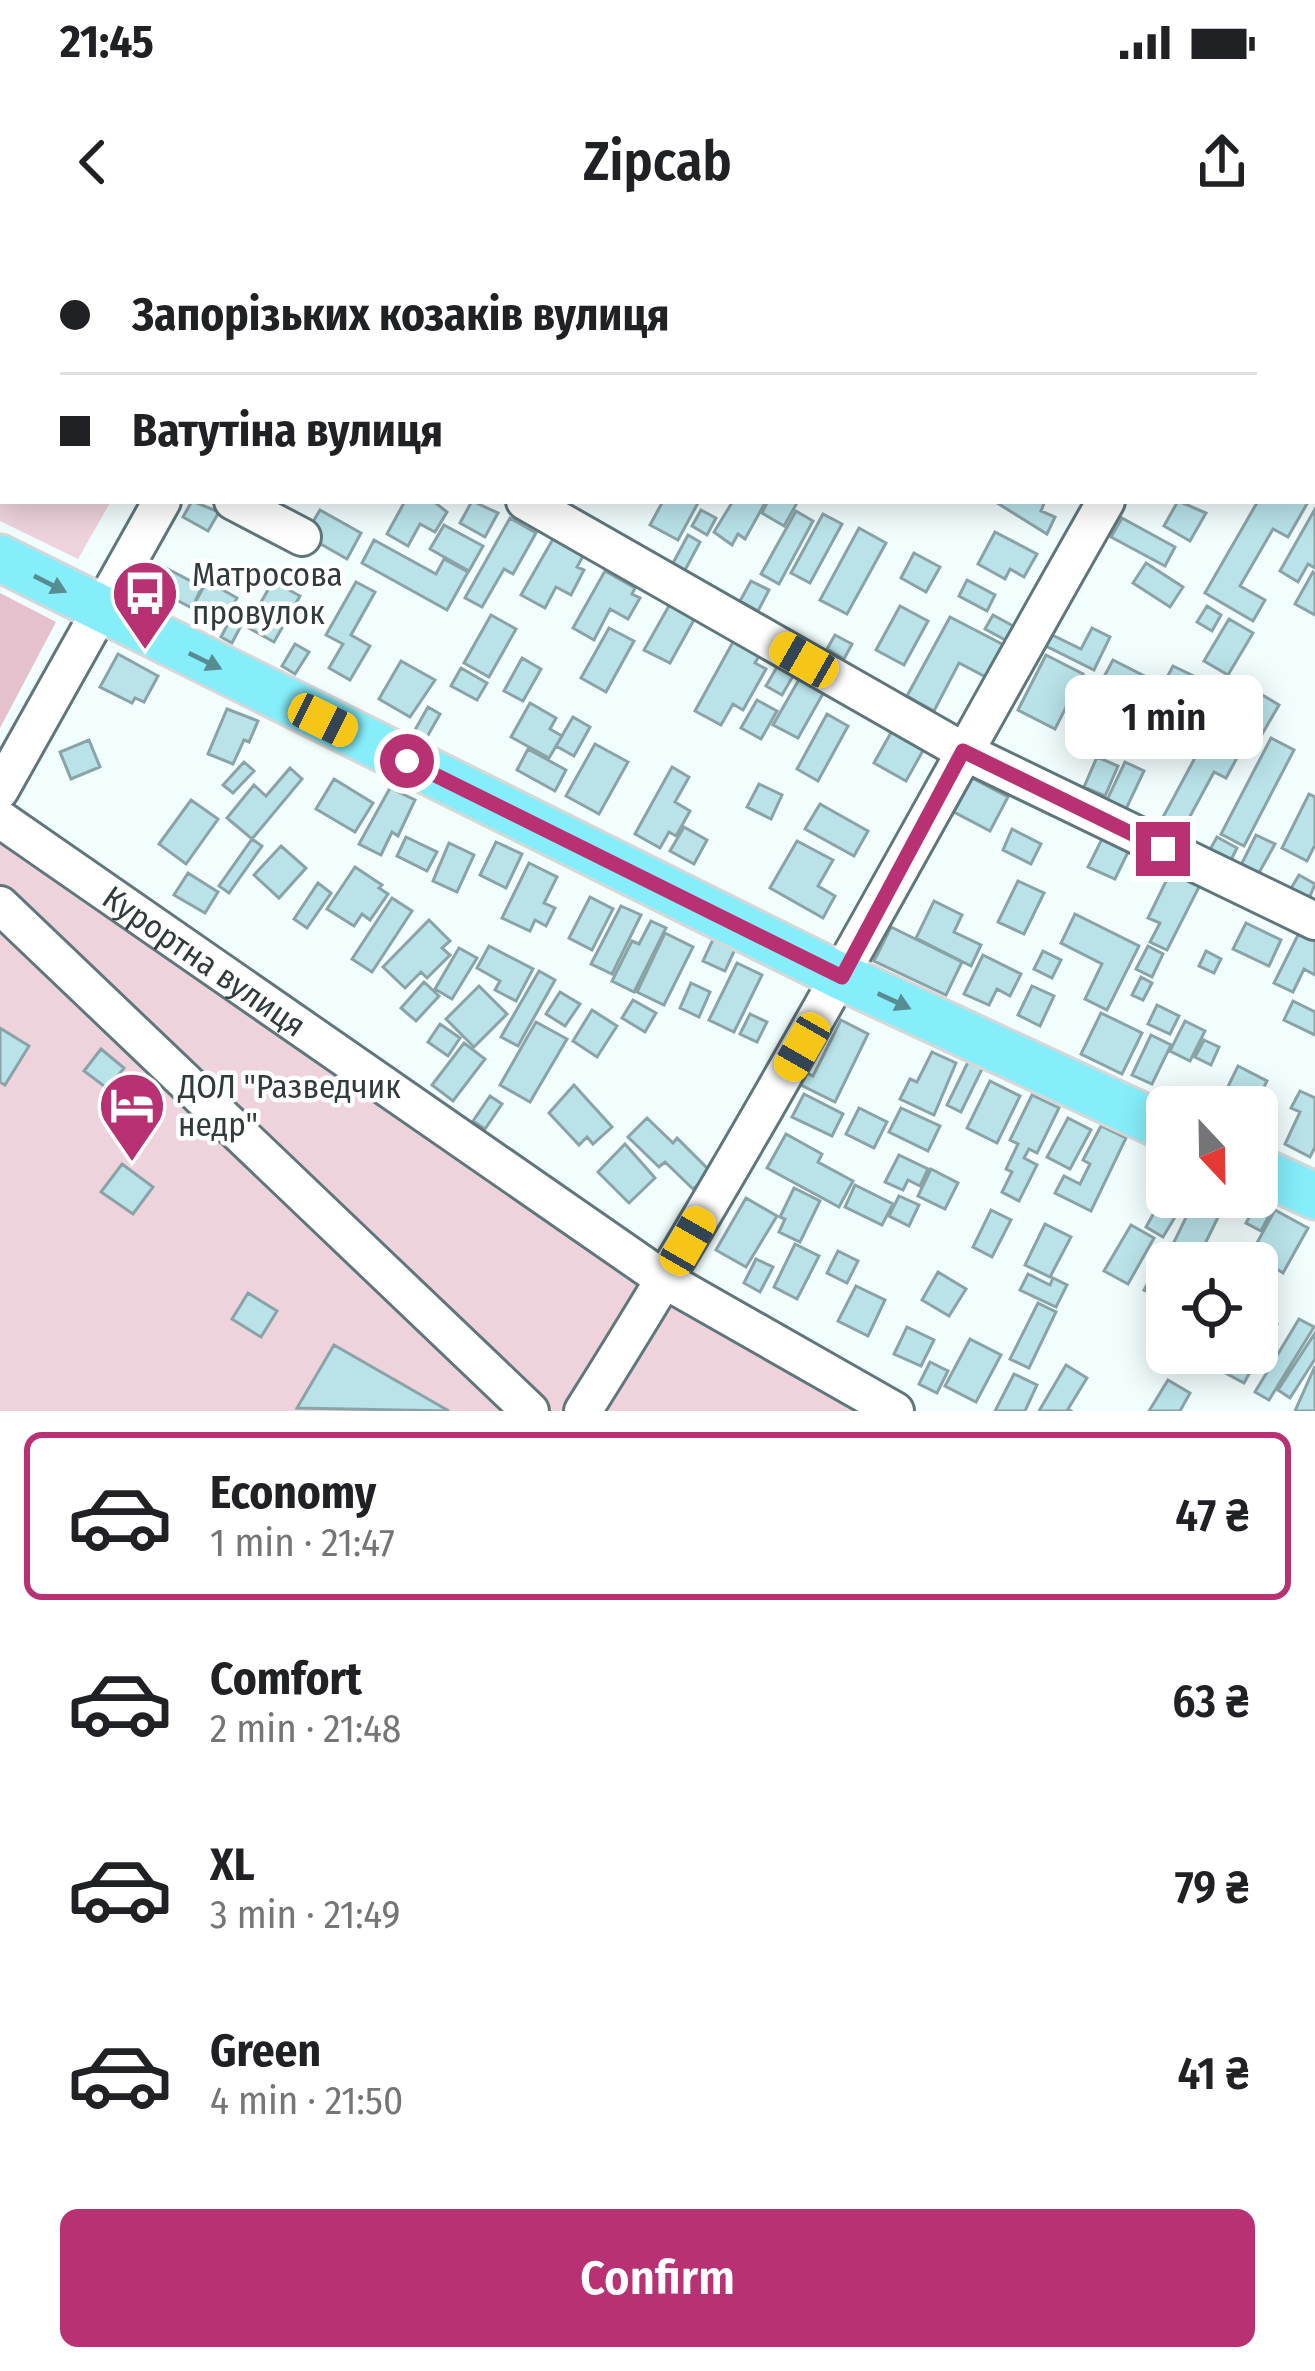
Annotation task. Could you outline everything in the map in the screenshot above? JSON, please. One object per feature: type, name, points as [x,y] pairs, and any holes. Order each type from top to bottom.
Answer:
[{"type":"main road","points":[[0,558],[842,977],[1146,1118]]},
{"type":"main road","points":[[1278,1179],[1315,1196]]},
{"type":"street","points":[[0,790],[160,504]]},
{"type":"street","points":[[239,504],[302,537]]},
{"type":"street","points":[[530,504],[963,751],[1315,921]]},
{"type":"street","points":[[583,1411],[842,977],[963,751],[1104,504]]},
{"type":"street","name":"Курортна вулиця","points":[[0,819],[665,1280],[896,1411]]},
{"type":"street","points":[[0,905],[530,1411]]},
{"type":"shaded area","points":[[0,504],[109,504],[78,559],[0,521]]},
{"type":"shaded area","points":[[0,593],[56,622],[0,728]]},
{"type":"shaded area","points":[[0,826],[892,1411],[0,1411]]},
{"type":"building","points":[[190,504],[219,512],[208,531],[183,517]]},
{"type":"building","points":[[403,504],[437,504],[447,512],[435,532],[420,524],[408,546],[387,534]]},
{"type":"building","points":[[470,504],[498,513],[485,537],[460,523]]},
{"type":"building","points":[[661,504],[697,504],[678,540],[650,525]]},
{"type":"building","points":[[731,504],[764,504],[745,539],[738,534],[732,545],[714,532]]},
{"type":"building","points":[[766,504],[796,504],[784,526],[762,513]]},
{"type":"building","points":[[999,504],[1044,504],[1041,511],[1055,517],[1047,534]]},
{"type":"building","points":[[1176,504],[1206,513],[1190,541],[1164,526]]},
{"type":"building","points":[[1256,504],[1307,504],[1288,537],[1273,529],[1240,586],[1265,600],[1253,621],[1205,593]]},
{"type":"building","points":[[1315,509],[1315,568],[1308,564],[1298,582],[1280,571]]},
{"type":"building","points":[[320,510],[361,533],[347,559],[305,535]]},
{"type":"building","points":[[701,510],[716,518],[707,535],[692,526]]},
{"type":"building","points":[[796,511],[813,521],[779,584],[761,574]]},
{"type":"building","points":[[823,514],[842,524],[810,583],[791,573]]},
{"type":"building","points":[[510,518],[536,533],[513,574],[504,569],[482,607],[465,598]]},
{"type":"building","points":[[1122,518],[1175,547],[1165,566],[1111,537]]},
{"type":"building","points":[[444,525],[483,546],[469,571],[430,549]]},
{"type":"building","points":[[859,528],[886,543],[847,614],[820,600]]},
{"type":"building","points":[[995,532],[1037,554],[1024,577],[1010,569],[1005,579],[978,564]]},
{"type":"building","points":[[688,535],[700,542],[684,572],[672,565]]},
{"type":"building","points":[[553,539],[583,556],[577,567],[584,570],[571,595],[556,587],[545,608],[521,595]]},
{"type":"building","points":[[374,540],[436,574],[444,559],[468,572],[447,610],[362,563]]},
{"type":"building","points":[[914,553],[940,567],[926,592],[901,578]]},
{"type":"building","points":[[1146,563],[1183,587],[1170,607],[1133,583]]},
{"type":"building","points":[[164,567],[202,587],[192,608],[153,588]]},
{"type":"building","points":[[605,571],[635,588],[632,594],[640,598],[628,619],[610,609],[594,640],[573,628]]},
{"type":"building","points":[[1315,574],[1315,615],[1295,604]]},
{"type":"building","points":[[967,580],[995,595],[987,611],[959,596]]},
{"type":"building","points":[[207,581],[237,598],[221,625],[192,608]]},
{"type":"building","points":[[273,581],[300,596],[274,642],[247,627]]},
{"type":"building","points":[[751,581],[769,590],[758,611],[740,601]]},
{"type":"building","points":[[356,582],[375,592],[351,635],[370,646],[350,680],[329,668],[343,644],[326,635]]},
{"type":"building","points":[[670,604],[695,618],[670,663],[644,650]]},
{"type":"building","points":[[900,606],[928,621],[904,665],[876,650]]},
{"type":"building","points":[[1207,606],[1221,615],[1212,631],[1197,622]]},
{"type":"building","points":[[233,614],[244,620],[232,643],[221,637]]},
{"type":"building","points":[[491,615],[516,629],[489,677],[464,663]]},
{"type":"building","points":[[993,615],[1015,627],[1007,641],[985,629]]},
{"type":"building","points":[[950,617],[1004,645],[986,677],[959,663],[934,711],[907,696]]},
{"type":"building","points":[[1229,619],[1253,633],[1228,675],[1204,661]]},
{"type":"building","points":[[609,628],[634,641],[606,692],[581,678]]},
{"type":"building","points":[[1092,628],[1110,637],[1094,670],[1044,645],[1050,634],[1081,649]]},
{"type":"building","points":[[835,635],[852,644],[844,659],[827,649]]},
{"type":"building","points":[[733,642],[759,656],[755,663],[766,669],[743,710],[733,704],[721,725],[695,711]]},
{"type":"building","points":[[295,644],[309,652],[295,674],[282,666]]},
{"type":"building","points":[[118,654],[158,676],[144,702],[135,698],[132,703],[100,687]]},
{"type":"building","points":[[1046,655],[1083,674],[1055,729],[1018,710]]},
{"type":"building","points":[[522,658],[541,669],[523,701],[504,691]]},
{"type":"building","points":[[1113,660],[1160,684],[1143,717],[1132,711],[1118,738],[1106,732],[1095,753],[1070,740]]},
{"type":"building","points":[[401,661],[435,680],[410,717],[379,699]]},
{"type":"building","points":[[1173,666],[1208,683],[1187,722],[1153,704]]},
{"type":"building","points":[[777,667],[793,676],[782,695],[766,686]]},
{"type":"building","points":[[461,668],[487,683],[477,700],[451,686]]},
{"type":"building","points":[[801,676],[825,690],[798,738],[773,725]]},
{"type":"building","points":[[1244,684],[1279,705],[1257,743],[1222,722]]},
{"type":"building","points":[[757,700],[777,711],[761,739],[741,728]]},
{"type":"building","points":[[530,703],[556,718],[550,729],[562,736],[549,758],[511,737]]},
{"type":"building","points":[[428,707],[440,714],[427,737],[415,730]]},
{"type":"building","points":[[227,709],[258,721],[233,764],[208,754]]},
{"type":"building","points":[[827,714],[848,726],[818,781],[797,769]]},
{"type":"building","points":[[573,717],[590,727],[574,756],[556,746]]},
{"type":"building","points":[[1211,728],[1244,745],[1226,778],[1214,772],[1175,844],[1154,834]]},
{"type":"building","points":[[893,729],[925,747],[906,781],[874,763]]},
{"type":"building","points":[[1271,738],[1294,750],[1244,846],[1221,834]]},
{"type":"building","points":[[89,740],[100,767],[71,779],[60,752]]},
{"type":"building","points":[[595,744],[628,762],[599,814],[566,796]]},
{"type":"building","points":[[528,749],[566,770],[555,791],[517,770]]},
{"type":"building","points":[[1097,757],[1118,766],[1105,796],[1084,787]]},
{"type":"building","points":[[244,762],[254,771],[233,793],[223,785]]},
{"type":"building","points":[[1125,762],[1144,771],[1125,811],[1106,802]]},
{"type":"building","points":[[672,767],[689,777],[675,802],[690,811],[676,836],[669,832],[660,848],[635,834]]},
{"type":"building","points":[[290,768],[302,779],[252,839],[227,818],[254,785],[266,796]]},
{"type":"building","points":[[972,778],[1008,797],[990,831],[954,812]]},
{"type":"building","points":[[334,779],[373,803],[355,832],[316,809]]},
{"type":"building","points":[[759,784],[782,795],[771,819],[747,807]]},
{"type":"building","points":[[390,788],[415,800],[398,836],[392,832],[381,855],[359,844]]},
{"type":"building","points":[[1309,794],[1315,797],[1315,845],[1307,861],[1282,848]]},
{"type":"building","points":[[191,800],[218,819],[186,864],[159,844]]},
{"type":"building","points":[[820,804],[868,831],[854,856],[805,829]]},
{"type":"building","points":[[684,827],[707,840],[694,864],[670,851]]},
{"type":"building","points":[[1012,829],[1041,844],[1031,864],[1003,850]]},
{"type":"building","points":[[1105,833],[1131,846],[1115,879],[1088,867]]},
{"type":"building","points":[[1256,835],[1275,844],[1256,878],[1239,869]]},
{"type":"building","points":[[406,837],[437,852],[427,871],[397,856]]},
{"type":"building","points":[[1217,837],[1237,848],[1228,866],[1207,855]]},
{"type":"building","points":[[252,839],[262,846],[229,893],[219,886]]},
{"type":"building","points":[[797,841],[833,860],[818,886],[835,896],[823,918],[770,888]]},
{"type":"building","points":[[496,842],[522,854],[506,888],[480,875]]},
{"type":"building","points":[[449,843],[474,855],[457,892],[433,881]]},
{"type":"building","points":[[281,846],[306,868],[279,898],[254,875]]},
{"type":"building","points":[[529,863],[557,877],[544,903],[555,908],[546,926],[535,920],[530,931],[502,918]]},
{"type":"building","points":[[355,867],[388,894],[370,920],[362,914],[354,926],[327,909]]},
{"type":"building","points":[[1172,869],[1201,883],[1167,950],[1150,942],[1160,923],[1148,918]]},
{"type":"building","points":[[188,873],[218,892],[205,913],[174,895]]},
{"type":"building","points":[[1299,875],[1315,884],[1306,906],[1287,895]]},
{"type":"building","points":[[1018,881],[1044,893],[1024,934],[998,922]]},
{"type":"building","points":[[318,883],[331,893],[307,928],[294,919]]},
{"type":"building","points":[[590,897],[613,909],[592,950],[569,938]]},
{"type":"building","points":[[392,898],[412,911],[372,972],[352,959]]},
{"type":"building","points":[[934,901],[962,915],[954,932],[981,945],[971,966],[916,938]]},
{"type":"building","points":[[621,906],[641,915],[612,974],[591,964]]},
{"type":"building","points":[[1075,914],[1139,946],[1107,1010],[1085,999],[1102,964],[1061,943]]},
{"type":"building","points":[[429,920],[450,941],[442,948],[450,955],[427,978],[421,972],[405,988],[383,967]]},
{"type":"building","points":[[651,921],[666,928],[634,992],[612,981],[632,941],[639,944]]},
{"type":"building","points":[[1246,923],[1281,940],[1269,966],[1233,949]]},
{"type":"building","points":[[891,927],[962,962],[946,995],[874,961]]},
{"type":"building","points":[[1301,929],[1315,936],[1315,975],[1304,969],[1293,992],[1274,983]]},
{"type":"building","points":[[665,933],[693,947],[664,1005],[637,992]]},
{"type":"building","points":[[715,935],[737,945],[725,971],[703,961]]},
{"type":"building","points":[[489,946],[533,969],[516,1001],[495,990],[500,981],[477,968]]},
{"type":"building","points":[[1148,946],[1163,954],[1152,977],[1136,969]]},
{"type":"building","points":[[459,948],[477,958],[452,999],[435,989]]},
{"type":"building","points":[[1043,951],[1061,960],[1052,978],[1034,969]]},
{"type":"building","points":[[1206,951],[1221,959],[1214,973],[1199,966]]},
{"type":"building","points":[[983,955],[1021,974],[1010,996],[997,989],[989,1005],[964,994]]},
{"type":"building","points":[[737,963],[762,975],[734,1032],[709,1020]]},
{"type":"building","points":[[539,971],[555,980],[518,1046],[501,1037]]},
{"type":"building","points":[[1141,977],[1152,983],[1143,1000],[1132,995]]},
{"type":"building","points":[[424,982],[439,996],[416,1021],[401,1008]]},
{"type":"building","points":[[691,983],[710,992],[699,1017],[680,1008]]},
{"type":"building","points":[[479,986],[507,1014],[474,1047],[446,1019]]},
{"type":"building","points":[[1032,986],[1054,996],[1040,1026],[1018,1015]]},
{"type":"building","points":[[560,992],[580,1004],[565,1026],[546,1014]]},
{"type":"building","points":[[633,1000],[656,1013],[645,1032],[622,1018]]},
{"type":"building","points":[[1293,1001],[1315,1012],[1315,1035],[1284,1020]]},
{"type":"building","points":[[1157,1005],[1179,1016],[1170,1034],[1148,1024]]},
{"type":"building","points":[[592,1010],[617,1026],[597,1057],[573,1041]]},
{"type":"building","points":[[1101,1013],[1142,1033],[1122,1074],[1081,1054]]},
{"type":"building","points":[[750,1014],[767,1022],[757,1042],[740,1034]]},
{"type":"building","points":[[841,1020],[868,1034],[835,1102],[795,1082],[801,1070],[813,1076]]},
{"type":"building","points":[[1185,1021],[1205,1031],[1190,1061],[1170,1051]]},
{"type":"building","points":[[536,1022],[567,1039],[530,1102],[500,1085]]},
{"type":"building","points":[[440,1024],[460,1038],[448,1056],[428,1042]]},
{"type":"building","points":[[0,1028],[29,1046],[5,1085],[0,1082]]},
{"type":"building","points":[[1151,1035],[1171,1045],[1152,1084],[1132,1075]]},
{"type":"building","points":[[1204,1040],[1219,1047],[1211,1065],[1195,1057]]},
{"type":"building","points":[[464,1043],[485,1059],[453,1101],[432,1085]]},
{"type":"building","points":[[101,1049],[124,1068],[108,1089],[84,1071]]},
{"type":"building","points":[[932,1052],[956,1063],[934,1115],[900,1099],[910,1079],[917,1082]]},
{"type":"building","points":[[969,1060],[983,1067],[961,1112],[947,1105]]},
{"type":"building","points":[[1238,1066],[1267,1081],[1264,1086],[1228,1086]]},
{"type":"building","points":[[990,1081],[1020,1096],[997,1143],[967,1128]]},
{"type":"building","points":[[574,1085],[612,1127],[593,1144],[587,1137],[579,1145],[549,1113]]},
{"type":"building","points":[[1300,1091],[1315,1098],[1315,1147],[1310,1157],[1285,1144],[1300,1112],[1291,1108]]},
{"type":"building","points":[[804,1094],[843,1114],[832,1136],[792,1117]]},
{"type":"building","points":[[1032,1095],[1059,1108],[1037,1153],[1029,1149],[1024,1158],[1037,1165],[1019,1201],[1002,1192],[1018,1144],[1010,1140]]},
{"type":"building","points":[[490,1096],[502,1104],[485,1129],[473,1121]]},
{"type":"building","points":[[859,1108],[887,1122],[874,1148],[846,1134]]},
{"type":"building","points":[[901,1108],[940,1126],[928,1151],[889,1132]]},
{"type":"building","points":[[647,1118],[673,1143],[677,1138],[711,1172],[693,1189],[665,1162],[659,1167],[628,1137]]},
{"type":"building","points":[[1068,1118],[1091,1130],[1070,1169],[1047,1157]]},
{"type":"building","points":[[1101,1126],[1126,1138],[1091,1211],[1055,1193],[1064,1176],[1080,1184],[1090,1164],[1083,1160]]},
{"type":"building","points":[[786,1134],[822,1154],[818,1162],[853,1181],[839,1207],[767,1168]]},
{"type":"building","points":[[625,1144],[655,1178],[629,1203],[598,1172]]},
{"type":"building","points":[[899,1155],[928,1169],[920,1186],[908,1180],[903,1190],[885,1182]]},
{"type":"building","points":[[122,1164],[153,1187],[133,1214],[101,1192]]},
{"type":"building","points":[[931,1169],[958,1183],[945,1209],[918,1196]]},
{"type":"building","points":[[855,1185],[893,1204],[882,1225],[845,1207]]},
{"type":"building","points":[[794,1188],[820,1201],[800,1242],[779,1232],[785,1219],[780,1217]]},
{"type":"building","points":[[899,1196],[919,1205],[909,1226],[889,1216]]},
{"type":"building","points":[[746,1198],[777,1216],[746,1267],[716,1250]]},
{"type":"building","points":[[991,1210],[1011,1220],[992,1257],[973,1247]]},
{"type":"building","points":[[1278,1212],[1308,1228],[1283,1273],[1278,1270],[1278,1242],[1257,1242]]},
{"type":"building","points":[[1151,1218],[1174,1218],[1163,1237],[1146,1227]]},
{"type":"building","points":[[1186,1218],[1218,1218],[1206,1242],[1174,1242]]},
{"type":"building","points":[[1249,1218],[1268,1218],[1261,1231],[1246,1223]]},
{"type":"building","points":[[1045,1224],[1071,1237],[1050,1277],[1025,1265]]},
{"type":"building","points":[[1131,1225],[1154,1238],[1146,1242],[1146,1252],[1128,1284],[1104,1271]]},
{"type":"building","points":[[795,1244],[819,1256],[797,1299],[774,1287]]},
{"type":"building","points":[[838,1251],[858,1261],[847,1283],[827,1273]]},
{"type":"building","points":[[756,1259],[773,1267],[760,1292],[744,1283]]},
{"type":"building","points":[[938,1272],[966,1289],[949,1316],[922,1300]]},
{"type":"building","points":[[1028,1274],[1050,1285],[1053,1278],[1067,1285],[1056,1307],[1020,1290]]},
{"type":"building","points":[[856,1286],[885,1300],[868,1336],[838,1321]]},
{"type":"building","points":[[248,1293],[277,1311],[261,1337],[232,1319]]},
{"type":"building","points":[[1038,1303],[1056,1312],[1029,1368],[1010,1359]]},
{"type":"building","points":[[1299,1319],[1314,1327],[1269,1400],[1255,1392],[1266,1374],[1278,1374],[1278,1354]]},
{"type":"building","points":[[907,1327],[934,1340],[921,1366],[894,1354]]},
{"type":"building","points":[[1315,1333],[1315,1359],[1290,1398],[1278,1390]]},
{"type":"building","points":[[970,1339],[1001,1355],[976,1402],[945,1386]]},
{"type":"building","points":[[334,1345],[449,1411],[297,1408]]},
{"type":"building","points":[[930,1362],[948,1371],[937,1393],[919,1384]]},
{"type":"building","points":[[1066,1365],[1087,1378],[1071,1411],[1039,1411]]},
{"type":"building","points":[[1315,1366],[1315,1411],[1295,1411]]},
{"type":"building","points":[[1014,1374],[1037,1385],[1025,1411],[995,1411]]},
{"type":"building","points":[[1227,1374],[1249,1374],[1244,1383]]},
{"type":"building","points":[[1168,1380],[1190,1393],[1180,1411],[1149,1411]]},
{"type":"place","name":"Матросова провулок","points":[[145,652]]},
{"type":"place","name":"ДОЛ \"Разведчик недр\"","points":[[132,1164]]},
{"type":"route","points":[[407,761],[842,977],[963,751],[1163,849]]}]
